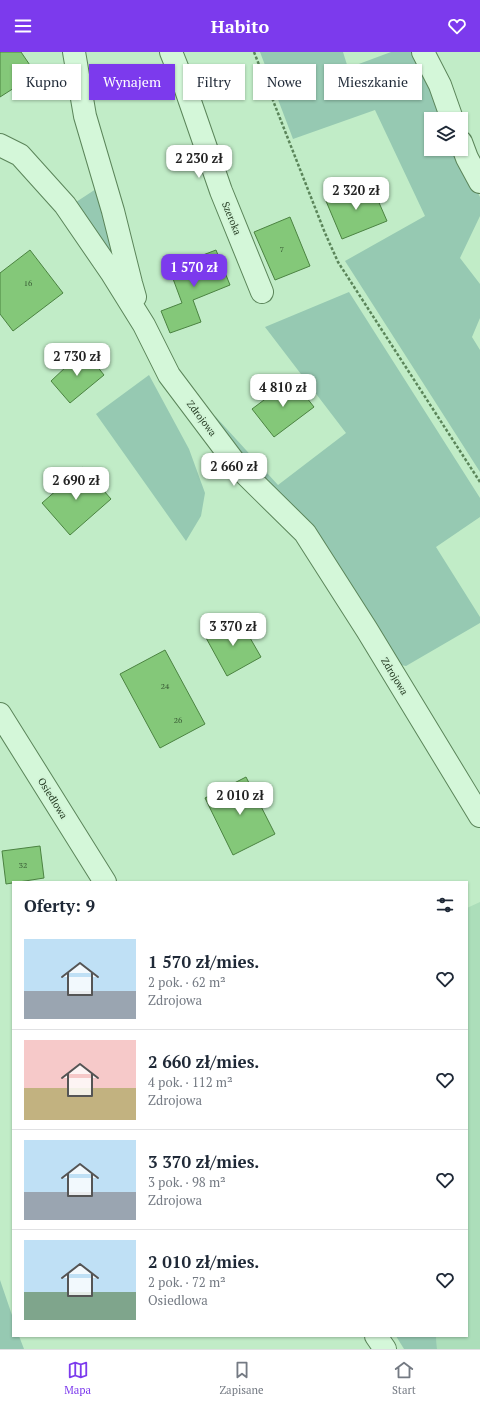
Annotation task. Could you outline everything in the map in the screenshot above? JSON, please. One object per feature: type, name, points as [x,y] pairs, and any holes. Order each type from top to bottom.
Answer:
[{"type":"street","points":[[74,52],[85,116],[144,325]]},
{"type":"street","name":"Szeroka","points":[[171,52],[185,87],[221,191],[262,292]]},
{"type":"street","points":[[423,52],[440,85],[450,112]]},
{"type":"street","name":"Zdrojowa","points":[[0,145],[20,155],[64,205],[111,272],[144,325],[169,375],[239,468],[305,533],[367,630],[480,816]]},
{"type":"street","points":[[466,156],[480,182]]},
{"type":"street","name":"Osiedlowa","points":[[0,714],[103,881]]},
{"type":"street","points":[[377,1337],[385,1349]]},
{"type":"path","points":[[254,52],[325,233],[338,262],[480,482]]},
{"type":"green space","points":[[260,52],[343,52],[347,64],[324,64],[324,100],[422,100],[422,64],[359,64],[391,52],[417,52],[444,112],[424,112],[424,156],[460,156],[480,197],[480,216],[460,258],[480,284],[480,318],[472,337],[480,350],[480,472],[345,261],[425,216],[375,110],[293,139],[278,100],[316,100],[316,64],[265,64]]},
{"type":"green space","points":[[96,189],[118,259],[112,262],[73,204]]},
{"type":"green space","points":[[349,292],[480,498],[480,517],[436,547],[480,617],[480,623],[406,666],[396,664],[216,428],[215,416],[278,485],[346,433],[265,327]]},
{"type":"green space","points":[[149,375],[189,449],[205,493],[201,516],[186,541],[96,414]]},
{"type":"green space","points":[[480,902],[480,1349],[437,1349],[436,1337],[468,1337],[468,908]]},
{"type":"green space","points":[[0,1280],[12,1315],[12,1337],[19,1337],[24,1349],[0,1349]]},
{"type":"green space","points":[[397,1337],[436,1337],[437,1349],[404,1349]]},
{"type":"building","points":[[0,52],[21,52],[29,64],[12,64],[12,89],[0,97]]},
{"type":"building","points":[[370,182],[387,221],[342,239],[326,201]]},
{"type":"building","points":[[290,217],[310,266],[275,280],[254,232]]},
{"type":"building","points":[[30,250],[63,293],[13,331],[0,314],[0,273]]},
{"type":"building","points":[[216,250],[230,285],[193,300],[201,322],[170,333],[161,311],[182,303],[169,268]]},
{"type":"building","points":[[84,350],[104,375],[70,403],[51,381]]},
{"type":"building","points":[[292,379],[314,407],[274,437],[252,409]]},
{"type":"building","points":[[83,467],[111,499],[70,535],[42,503]]},
{"type":"building","points":[[238,617],[261,657],[227,676],[205,636]]},
{"type":"building","points":[[165,650],[205,724],[160,748],[120,674]]},
{"type":"building","points":[[246,777],[275,834],[233,855],[205,798]]},
{"type":"building","points":[[40,846],[44,878],[25,881],[12,881],[12,883],[6,884],[2,851]]}]
